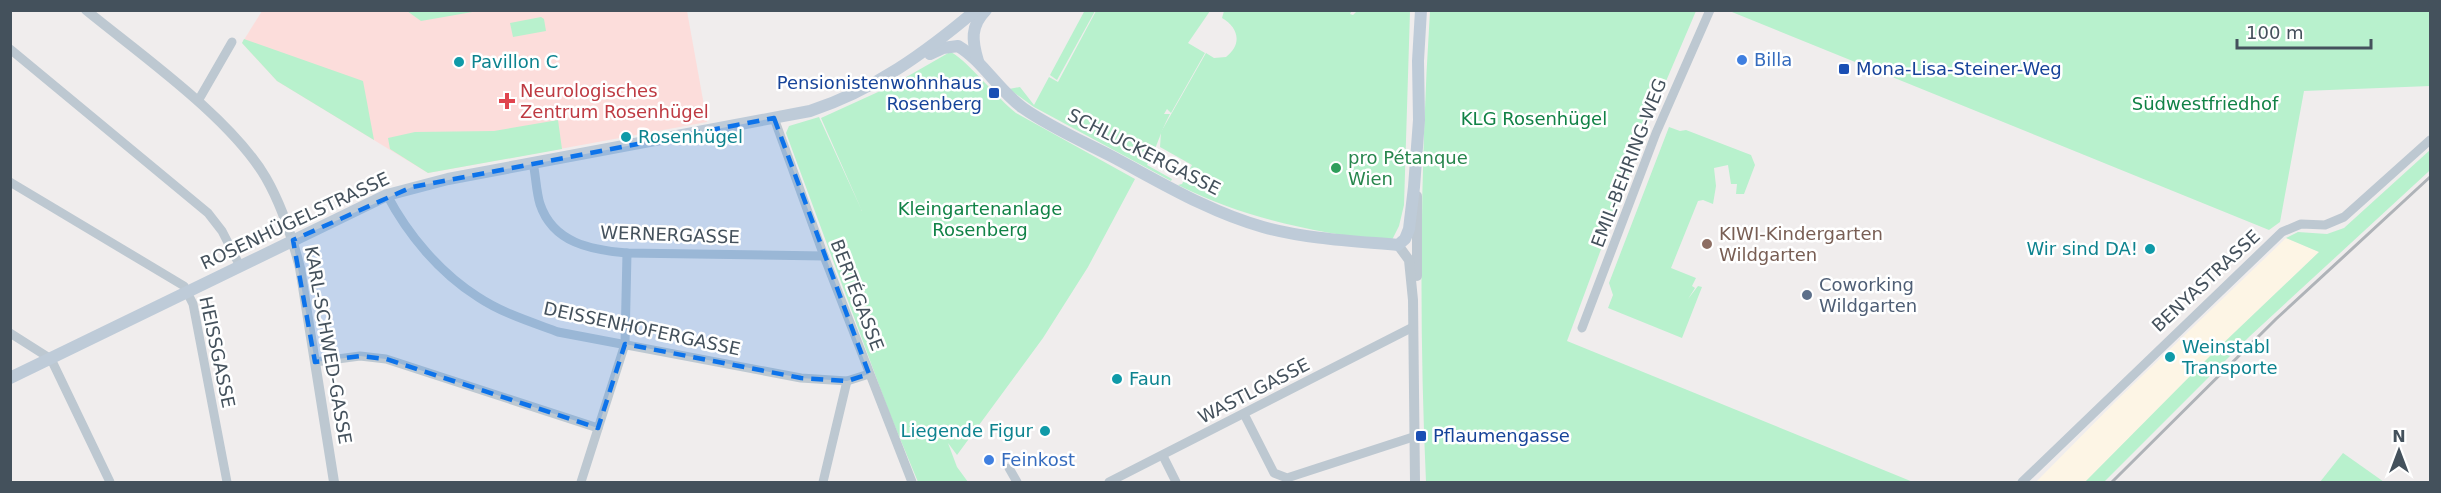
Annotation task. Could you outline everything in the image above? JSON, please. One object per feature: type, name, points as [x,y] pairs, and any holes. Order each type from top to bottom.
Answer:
[{"type":"main road","name":"ROSENHÜGELSTRASSE","points":[[10,378],[387,195],[422,184],[822,107],[862,90],[903,67],[976,10]]},
{"type":"main road","points":[[978,62],[972,35],[974,25],[986,10]]},
{"type":"main road","points":[[1398,244],[1405,239],[1409,229],[1414,188],[1419,120],[1418,61],[1421,10]]},
{"type":"main road","name":"SCHLUCKERGASSE","points":[[903,67],[950,46],[958,46],[978,62],[998,87],[1033,114],[1206,206],[1262,226],[1290,233],[1344,241],[1398,244]]},
{"type":"street","name":"KARL-SCHWED-GASSE","points":[[86,10],[198,101],[249,155],[265,176],[293,240],[334,483]]},
{"type":"street","name":"EMIL-BEHRING-WEG","points":[[1582,328],[1656,133],[1710,10]]},
{"type":"street","points":[[198,101],[232,42]]},
{"type":"street","points":[[10,49],[208,213],[222,231],[240,266]]},
{"type":"street","name":"BERTÉGASSE","points":[[774,118],[824,256],[912,483]]},
{"type":"street","name":"BENYASTRASSE","points":[[2022,483],[2282,232],[2301,224],[2325,225],[2344,217],[2430,140]]},
{"type":"street","name":"WERNERGASSE","points":[[533,163],[540,204],[558,233],[576,244],[599,251],[627,253],[824,256]]},
{"type":"street","name":"HEISSGASSE","points":[[10,182],[178,281],[188,292],[193,304],[227,483]]},
{"type":"street","points":[[1413,300],[1418,253],[1417,198],[1414,188]]},
{"type":"street","name":"DEISSENHOFERGASSE","points":[[387,195],[410,232],[439,265],[478,297],[558,332],[801,378],[847,381],[869,374]]},
{"type":"street","points":[[1398,244],[1409,260],[1413,300],[1415,483]]},
{"type":"street","points":[[581,483],[625,345],[627,253]]},
{"type":"street","name":"WASTLGASSE","points":[[1109,483],[1413,327]]},
{"type":"street","points":[[10,333],[51,359],[110,483]]},
{"type":"street","points":[[315,362],[360,356],[386,359],[598,428]]},
{"type":"street","points":[[822,483],[847,381]]},
{"type":"street","points":[[1244,414],[1274,473],[1287,478],[1413,437]]},
{"type":"street","points":[[1163,456],[1176,483]]},
{"type":"street","points":[[1009,468],[1017,483]]},
{"type":"highlighted area","points":[[774,118],[869,374],[847,381],[801,378],[625,344],[598,428],[386,359],[360,356],[315,362],[293,240],[412,187]]},
{"type":"shaded area","name":"Neurologisches Zentrum Rosenhügel","points":[[262,11],[687,11],[707,122],[428,173],[277,81],[242,43]]},
{"type":"shaded area","points":[[2286,238],[2319,252],[2214,352],[2085,482],[2036,482],[2118,399]]},
{"type":"green space","points":[[1085,10],[1095,11],[1057,80],[1050,75]]},
{"type":"green space","points":[[1352,10],[1350,14],[1353,15],[1357,11],[1410,11],[1404,205],[1399,226],[1391,242],[1282,223],[1230,207],[1178,185],[1182,184],[1192,165],[1160,147],[1161,132],[1206,53],[1214,58],[1226,57],[1235,47],[1235,31],[1222,18],[1224,11]]},
{"type":"green space","name":"Südwestfriedhof","points":[[1727,10],[2430,11],[2430,86],[2304,91],[2280,222],[2269,230]]},
{"type":"green space","points":[[407,11],[478,11],[421,21]]},
{"type":"green space","points":[[1096,11],[1210,11],[1188,43],[1205,53],[1171,113],[1167,109],[1164,114],[1170,114],[1147,165],[1172,179],[1171,181],[1034,107],[1009,89],[1020,87],[1034,105],[1049,77],[1058,82]]},
{"type":"green space","name":"KLG Rosenhügel","points":[[1430,11],[1696,11],[1646,128],[1567,341],[1913,482],[1426,482],[1422,365],[1422,246],[1424,128]]},
{"type":"green space","points":[[541,17],[544,19],[546,31],[513,37],[510,23]]},
{"type":"green space","points":[[244,39],[363,81],[374,140],[277,81],[242,43]]},
{"type":"green space","name":"Kleingartenanlage Rosenberg","points":[[950,52],[963,61],[1016,113],[1135,179],[1088,267],[1043,338],[957,455],[948,443],[957,467],[968,482],[918,482],[889,412],[786,133],[789,126],[819,117],[862,211],[821,118],[889,87]]},
{"type":"green space","points":[[558,120],[562,149],[428,173],[390,149],[388,138],[415,132],[494,131]]},
{"type":"green space","points":[[1669,127],[1680,131],[1686,130],[1751,155],[1755,165],[1744,194],[1736,194],[1737,184],[1731,184],[1728,165],[1714,168],[1716,186],[1713,204],[1703,200],[1698,201],[1671,268],[1696,278],[1692,286],[1695,288],[1688,299],[1698,286],[1702,287],[1682,338],[1608,308],[1613,295],[1609,283]]},
{"type":"green space","points":[[2430,150],[2430,170],[2427,173],[2250,336],[2104,482],[2085,482],[2214,352],[2319,252],[2286,238],[2298,232],[2327,234],[2344,228]]},
{"type":"green space","points":[[2343,453],[2384,482],[2320,482]]},
{"type":"railway","points":[[2112,482],[2276,319],[2430,177]]},
{"type":"place","name":"Billa","points":[[1742,60]]},
{"type":"place","name":"Pavillon C","points":[[459,62]]},
{"type":"place","name":"Mona-Lisa-Steiner-Weg","points":[[1844,69]]},
{"type":"place","name":"Pensionistenwohnhaus Rosenberg","points":[[994,93]]},
{"type":"place","name":"Neurologisches Zentrum Rosenhügel","points":[[507,101]]},
{"type":"place","name":"Rosenhügel","points":[[626,137]]},
{"type":"place","name":"pro Pétanque Wien","points":[[1336,168]]},
{"type":"place","name":"KIWI-Kindergarten Wildgarten","points":[[1707,244]]},
{"type":"place","name":"Wir sind DA!","points":[[2150,249]]},
{"type":"place","name":"Coworking Wildgarten","points":[[1807,295]]},
{"type":"place","name":"Weinstabl Transporte","points":[[2170,357]]},
{"type":"place","name":"Faun","points":[[1117,379]]},
{"type":"place","name":"Liegende Figur","points":[[1045,431]]},
{"type":"place","name":"Pflaumengasse","points":[[1421,436]]},
{"type":"place","name":"Feinkost","points":[[989,460]]}]
